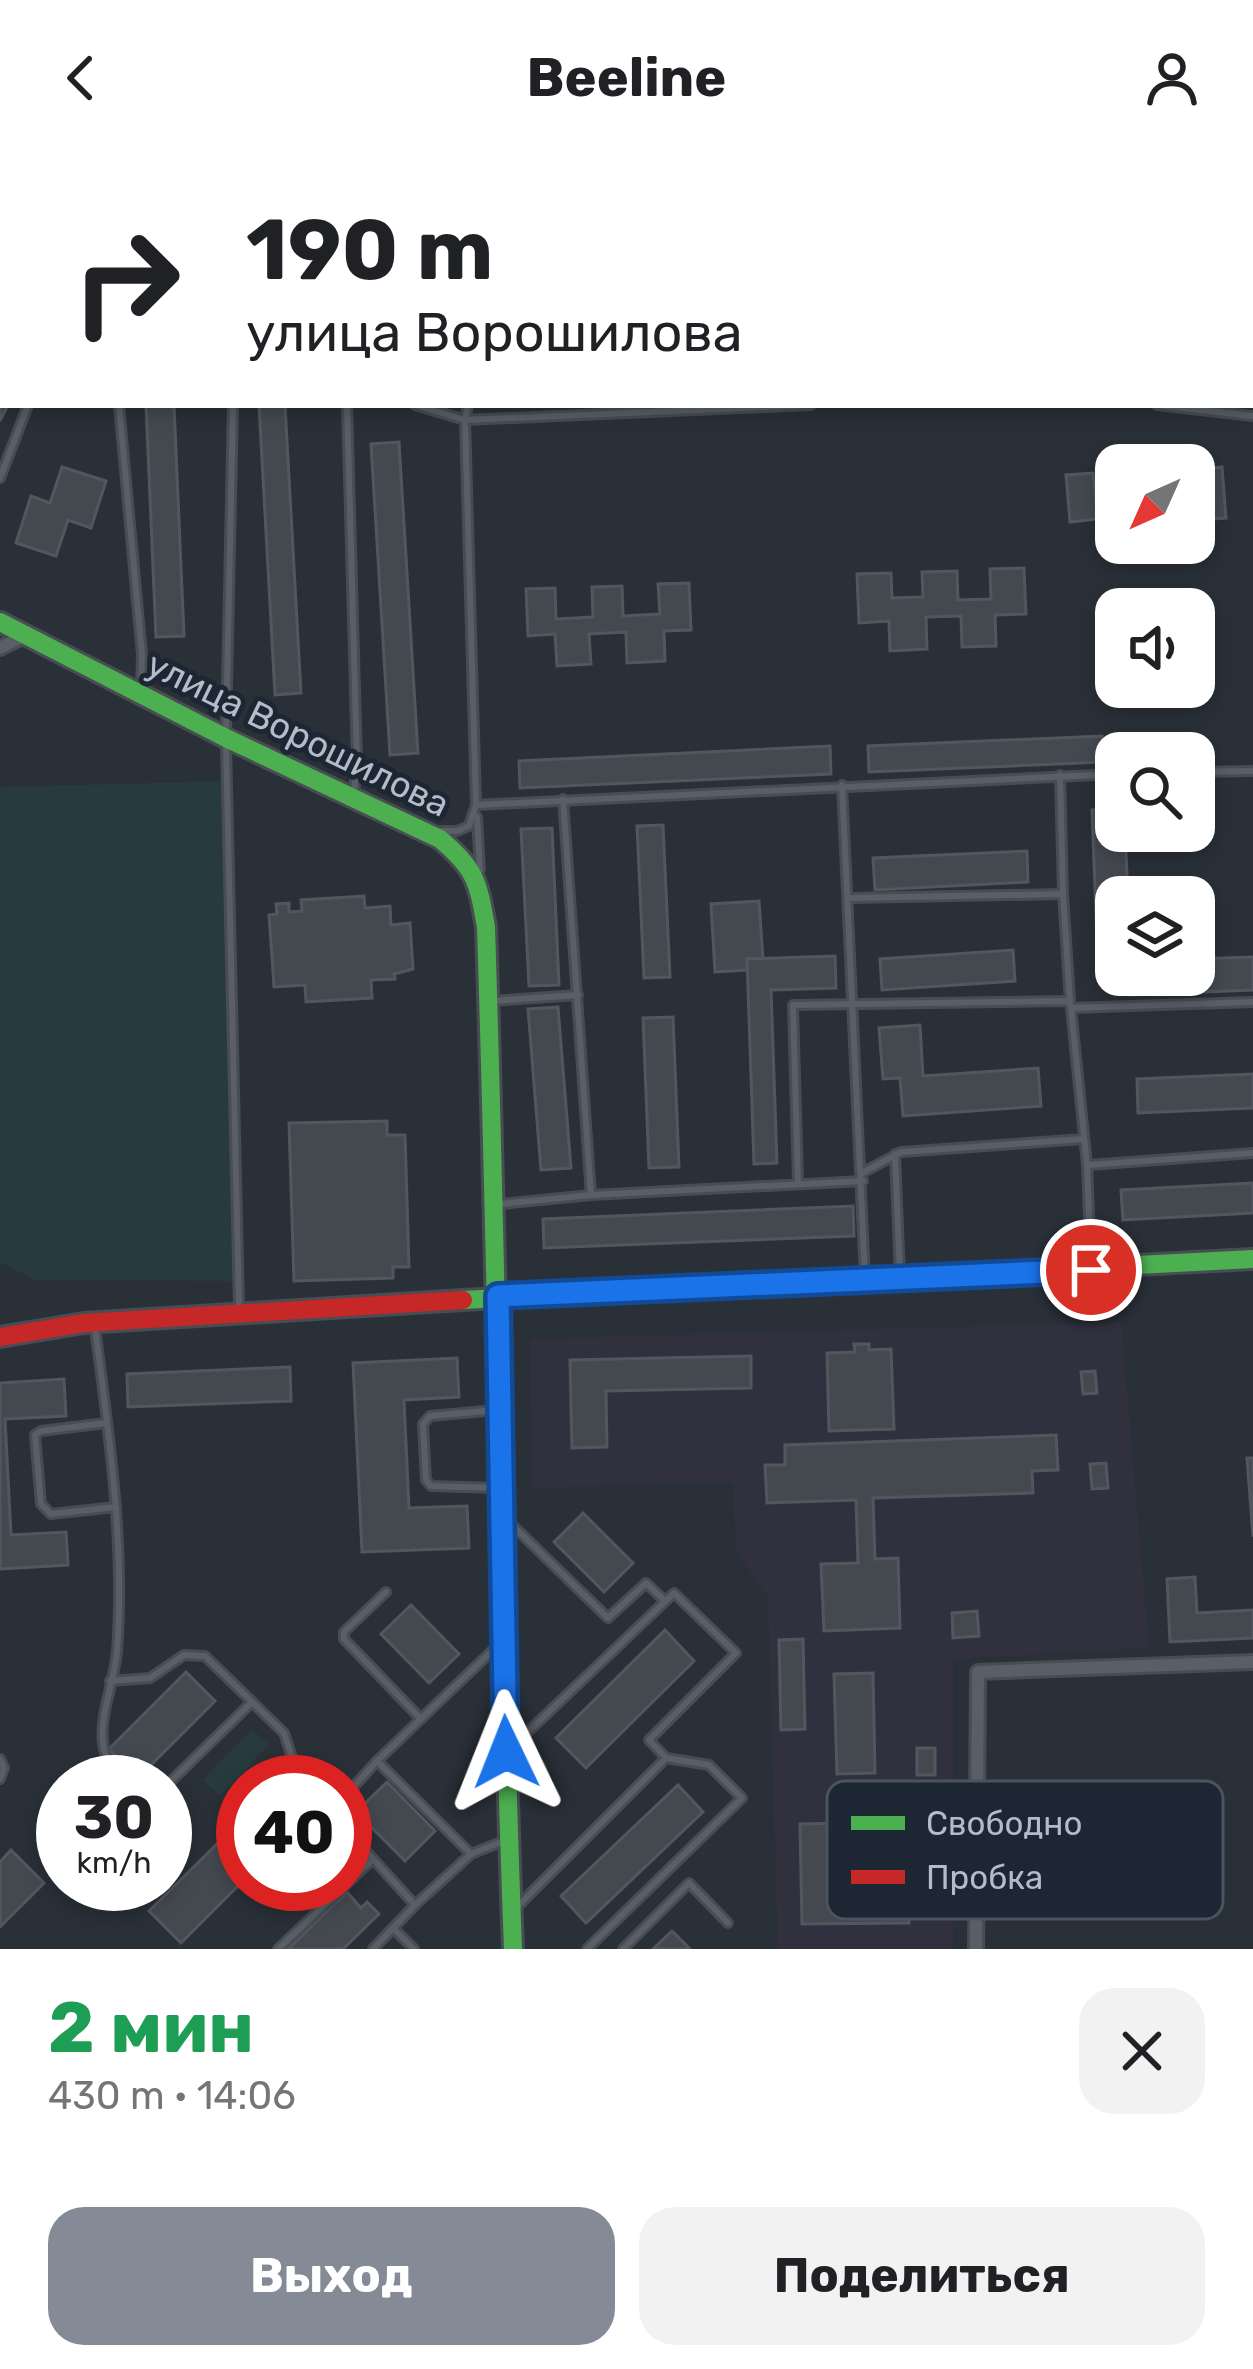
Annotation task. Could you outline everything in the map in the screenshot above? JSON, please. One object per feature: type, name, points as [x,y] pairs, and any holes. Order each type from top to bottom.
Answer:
[{"type":"main road","name":"улица Ворошилова","points":[[0,622],[226,738],[418,825],[467,862],[482,898],[498,1296],[502,1642],[513,1949]]},
{"type":"main road","points":[[0,1337],[94,1322],[239,1312],[1253,1259]]},
{"type":"street","points":[[0,648],[26,635]]},
{"type":"street","points":[[977,1781],[978,1672],[1253,1662]]},
{"type":"street","points":[[976,1919],[976,1949]]},
{"type":"lane","points":[[0,478],[27,408]]},
{"type":"lane","points":[[119,408],[142,655],[140,694]]},
{"type":"lane","points":[[233,408],[226,738],[239,1312]]},
{"type":"lane","points":[[347,408],[354,795]]},
{"type":"lane","points":[[425,408],[465,420],[742,408]]},
{"type":"lane","points":[[467,408],[482,898]]},
{"type":"lane","points":[[1182,408],[1253,416]]},
{"type":"lane","points":[[1215,772],[1253,771]]},
{"type":"lane","points":[[476,805],[1095,774]]},
{"type":"lane","points":[[1060,775],[1063,894],[1088,1165],[1091,1270]]},
{"type":"lane","points":[[842,784],[865,1280]]},
{"type":"lane","points":[[563,799],[591,1195]]},
{"type":"lane","points":[[418,825],[446,833],[457,831],[469,826],[476,805]]},
{"type":"lane","points":[[849,898],[1063,894]]},
{"type":"lane","points":[[488,1001],[578,995]]},
{"type":"lane","points":[[798,1182],[793,1005],[1253,1002]]},
{"type":"lane","points":[[495,1205],[862,1177],[896,1154],[1084,1139]]},
{"type":"lane","points":[[1088,1165],[1253,1153]]},
{"type":"lane","points":[[896,1154],[900,1278]]},
{"type":"lane","points":[[94,1322],[116,1507],[117,1654],[101,1747],[104,1755]]},
{"type":"lane","points":[[500,1409],[430,1416],[423,1424],[430,1486],[501,1487]]},
{"type":"lane","points":[[107,1423],[41,1430],[33,1440],[44,1511],[116,1507]]},
{"type":"lane","points":[[502,1515],[608,1618],[646,1583],[665,1601]]},
{"type":"lane","points":[[386,1592],[344,1632],[344,1639],[420,1718]]},
{"type":"lane","points":[[506,1752],[674,1593],[736,1653],[649,1740],[666,1758],[710,1765],[742,1798],[586,1949]]},
{"type":"lane","points":[[372,1766],[502,1642]]},
{"type":"lane","points":[[110,1681],[150,1678],[191,1653],[205,1656],[284,1733],[291,1755]]},
{"type":"lane","points":[[192,1761],[252,1702]]},
{"type":"lane","points":[[513,1911],[666,1758]]},
{"type":"lane","points":[[0,1759],[4,1768],[0,1779]]},
{"type":"lane","points":[[377,1761],[471,1854]]},
{"type":"lane","points":[[373,1949],[471,1854],[510,1839]]},
{"type":"lane","points":[[372,1861],[416,1905]]},
{"type":"lane","points":[[622,1949],[689,1883],[728,1923]]},
{"type":"lane","points":[[278,1949],[319,1911]]},
{"type":"lane","points":[[394,1928],[413,1949]]},
{"type":"shaded area","points":[[1121,1322],[1149,1648],[953,1659],[953,1781],[827,1781],[827,1919],[953,1919],[953,1949],[778,1949],[768,1598],[736,1551],[733,1482],[532,1488],[530,1339]]},
{"type":"green space","points":[[231,781],[244,1281],[36,1280],[0,1262],[0,787]]},
{"type":"green space","points":[[252,1729],[269,1745],[259,1755],[227,1755]]},
{"type":"green space","points":[[216,1766],[216,1792],[203,1780]]},
{"type":"building","points":[[146,408],[174,408],[184,636],[156,637]]},
{"type":"building","points":[[259,408],[285,408],[301,693],[275,695]]},
{"type":"building","points":[[399,442],[418,753],[390,755],[371,444]]},
{"type":"building","points":[[62,467],[106,481],[91,528],[68,520],[56,556],[16,543],[31,496],[50,503]]},
{"type":"building","points":[[1222,467],[1226,518],[1215,519],[1215,468]]},
{"type":"building","points":[[1093,473],[1095,519],[1070,522],[1066,475]]},
{"type":"building","points":[[1024,568],[1026,614],[995,615],[996,646],[962,647],[961,616],[926,617],[927,649],[890,651],[889,621],[859,623],[857,574],[891,573],[892,598],[923,597],[922,572],[957,571],[958,600],[991,599],[990,569]]},
{"type":"building","points":[[689,583],[691,630],[664,631],[665,661],[627,663],[626,632],[589,634],[591,664],[557,666],[555,634],[528,636],[526,589],[555,588],[556,619],[593,617],[592,587],[622,586],[623,616],[660,614],[658,584]]},
{"type":"building","points":[[1095,736],[1095,762],[869,772],[868,746]]},
{"type":"building","points":[[830,746],[831,774],[520,788],[519,761]]},
{"type":"building","points":[[1092,810],[1095,852],[1126,852],[1127,876],[1095,876],[1095,888]]},
{"type":"building","points":[[663,825],[670,977],[644,978],[637,826]]},
{"type":"building","points":[[552,828],[559,985],[529,986],[521,829]]},
{"type":"building","points":[[1027,851],[1028,882],[875,890],[873,858]]},
{"type":"building","points":[[364,896],[365,908],[390,906],[391,925],[410,923],[413,969],[394,974],[395,979],[371,980],[372,998],[306,1002],[305,985],[274,987],[269,915],[277,914],[276,904],[289,903],[289,912],[302,911],[301,900]]},
{"type":"building","points":[[759,901],[763,959],[747,959],[747,970],[715,972],[711,904]]},
{"type":"building","points":[[1013,950],[1015,981],[882,990],[880,959]]},
{"type":"building","points":[[835,956],[836,988],[771,990],[777,1163],[754,1164],[747,959]]},
{"type":"building","points":[[1253,957],[1253,990],[1215,992],[1215,958]]},
{"type":"building","points":[[558,1007],[571,1168],[541,1170],[528,1009]]},
{"type":"building","points":[[673,1017],[679,1167],[649,1168],[643,1018]]},
{"type":"building","points":[[920,1025],[923,1076],[1038,1068],[1041,1106],[903,1116],[900,1078],[883,1079],[879,1028]]},
{"type":"building","points":[[1253,1074],[1253,1108],[1138,1113],[1137,1079]]},
{"type":"building","points":[[387,1121],[387,1135],[405,1135],[409,1267],[393,1267],[393,1278],[294,1281],[289,1123]]},
{"type":"building","points":[[1253,1183],[1253,1213],[1123,1220],[1121,1190]]},
{"type":"building","points":[[853,1206],[854,1236],[544,1248],[543,1219]]},
{"type":"building","points":[[854,1344],[869,1344],[869,1350],[891,1349],[894,1429],[829,1431],[827,1353],[855,1352]]},
{"type":"building","points":[[751,1356],[751,1388],[606,1391],[607,1447],[572,1448],[570,1360]]},
{"type":"building","points":[[457,1358],[459,1397],[404,1400],[409,1508],[467,1506],[469,1548],[362,1552],[353,1363]]},
{"type":"building","points":[[290,1367],[291,1401],[128,1407],[127,1374]]},
{"type":"building","points":[[1095,1371],[1097,1393],[1083,1394],[1081,1372]]},
{"type":"building","points":[[64,1379],[66,1416],[5,1419],[11,1535],[66,1532],[68,1565],[0,1569],[0,1383]]},
{"type":"building","points":[[1056,1435],[1058,1470],[1032,1471],[1033,1493],[873,1498],[875,1559],[898,1558],[900,1628],[824,1631],[821,1564],[858,1563],[856,1500],[767,1503],[765,1465],[785,1465],[785,1445]]},
{"type":"building","points":[[1247,1458],[1253,1458],[1253,1537]]},
{"type":"building","points":[[1106,1463],[1108,1488],[1092,1489],[1090,1464]]},
{"type":"building","points":[[583,1513],[633,1563],[604,1592],[554,1542]]},
{"type":"building","points":[[1195,1577],[1197,1613],[1253,1610],[1253,1638],[1170,1642],[1167,1579]]},
{"type":"building","points":[[411,1605],[459,1654],[429,1683],[381,1634]]},
{"type":"building","points":[[977,1611],[979,1636],[953,1638],[952,1613]]},
{"type":"building","points":[[665,1630],[694,1661],[586,1768],[556,1738]]},
{"type":"building","points":[[803,1639],[805,1729],[781,1730],[779,1640]]},
{"type":"building","points":[[186,1672],[215,1701],[161,1755],[115,1755],[109,1749]]},
{"type":"building","points":[[873,1673],[875,1773],[837,1774],[834,1674]]},
{"type":"building","points":[[917,1748],[935,1748],[935,1775],[917,1775]]},
{"type":"building","points":[[387,1782],[435,1831],[405,1861],[372,1828],[372,1797]]},
{"type":"building","points":[[678,1785],[703,1812],[586,1923],[561,1896]]},
{"type":"building","points":[[827,1823],[827,1919],[909,1919],[909,1923],[802,1924],[800,1824]]},
{"type":"building","points":[[216,1845],[216,1908],[181,1943],[149,1911],[192,1911],[192,1869]]},
{"type":"building","points":[[11,1850],[36,1875],[36,1891],[0,1927],[0,1862]]},
{"type":"building","points":[[372,1907],[379,1914],[343,1949],[288,1949],[327,1911],[372,1911]]},
{"type":"building","points":[[672,1931],[690,1949],[653,1949]]},
{"type":"traffic: fast","points":[[0,622],[226,738],[440,839],[468,868],[477,887],[486,927],[513,1949]]},
{"type":"traffic: fast","points":[[463,1300],[1253,1259]]},
{"type":"traffic: jam","points":[[0,1337],[84,1323],[463,1300]]},
{"type":"route","points":[[506,1752],[498,1296],[1091,1270]]}]
